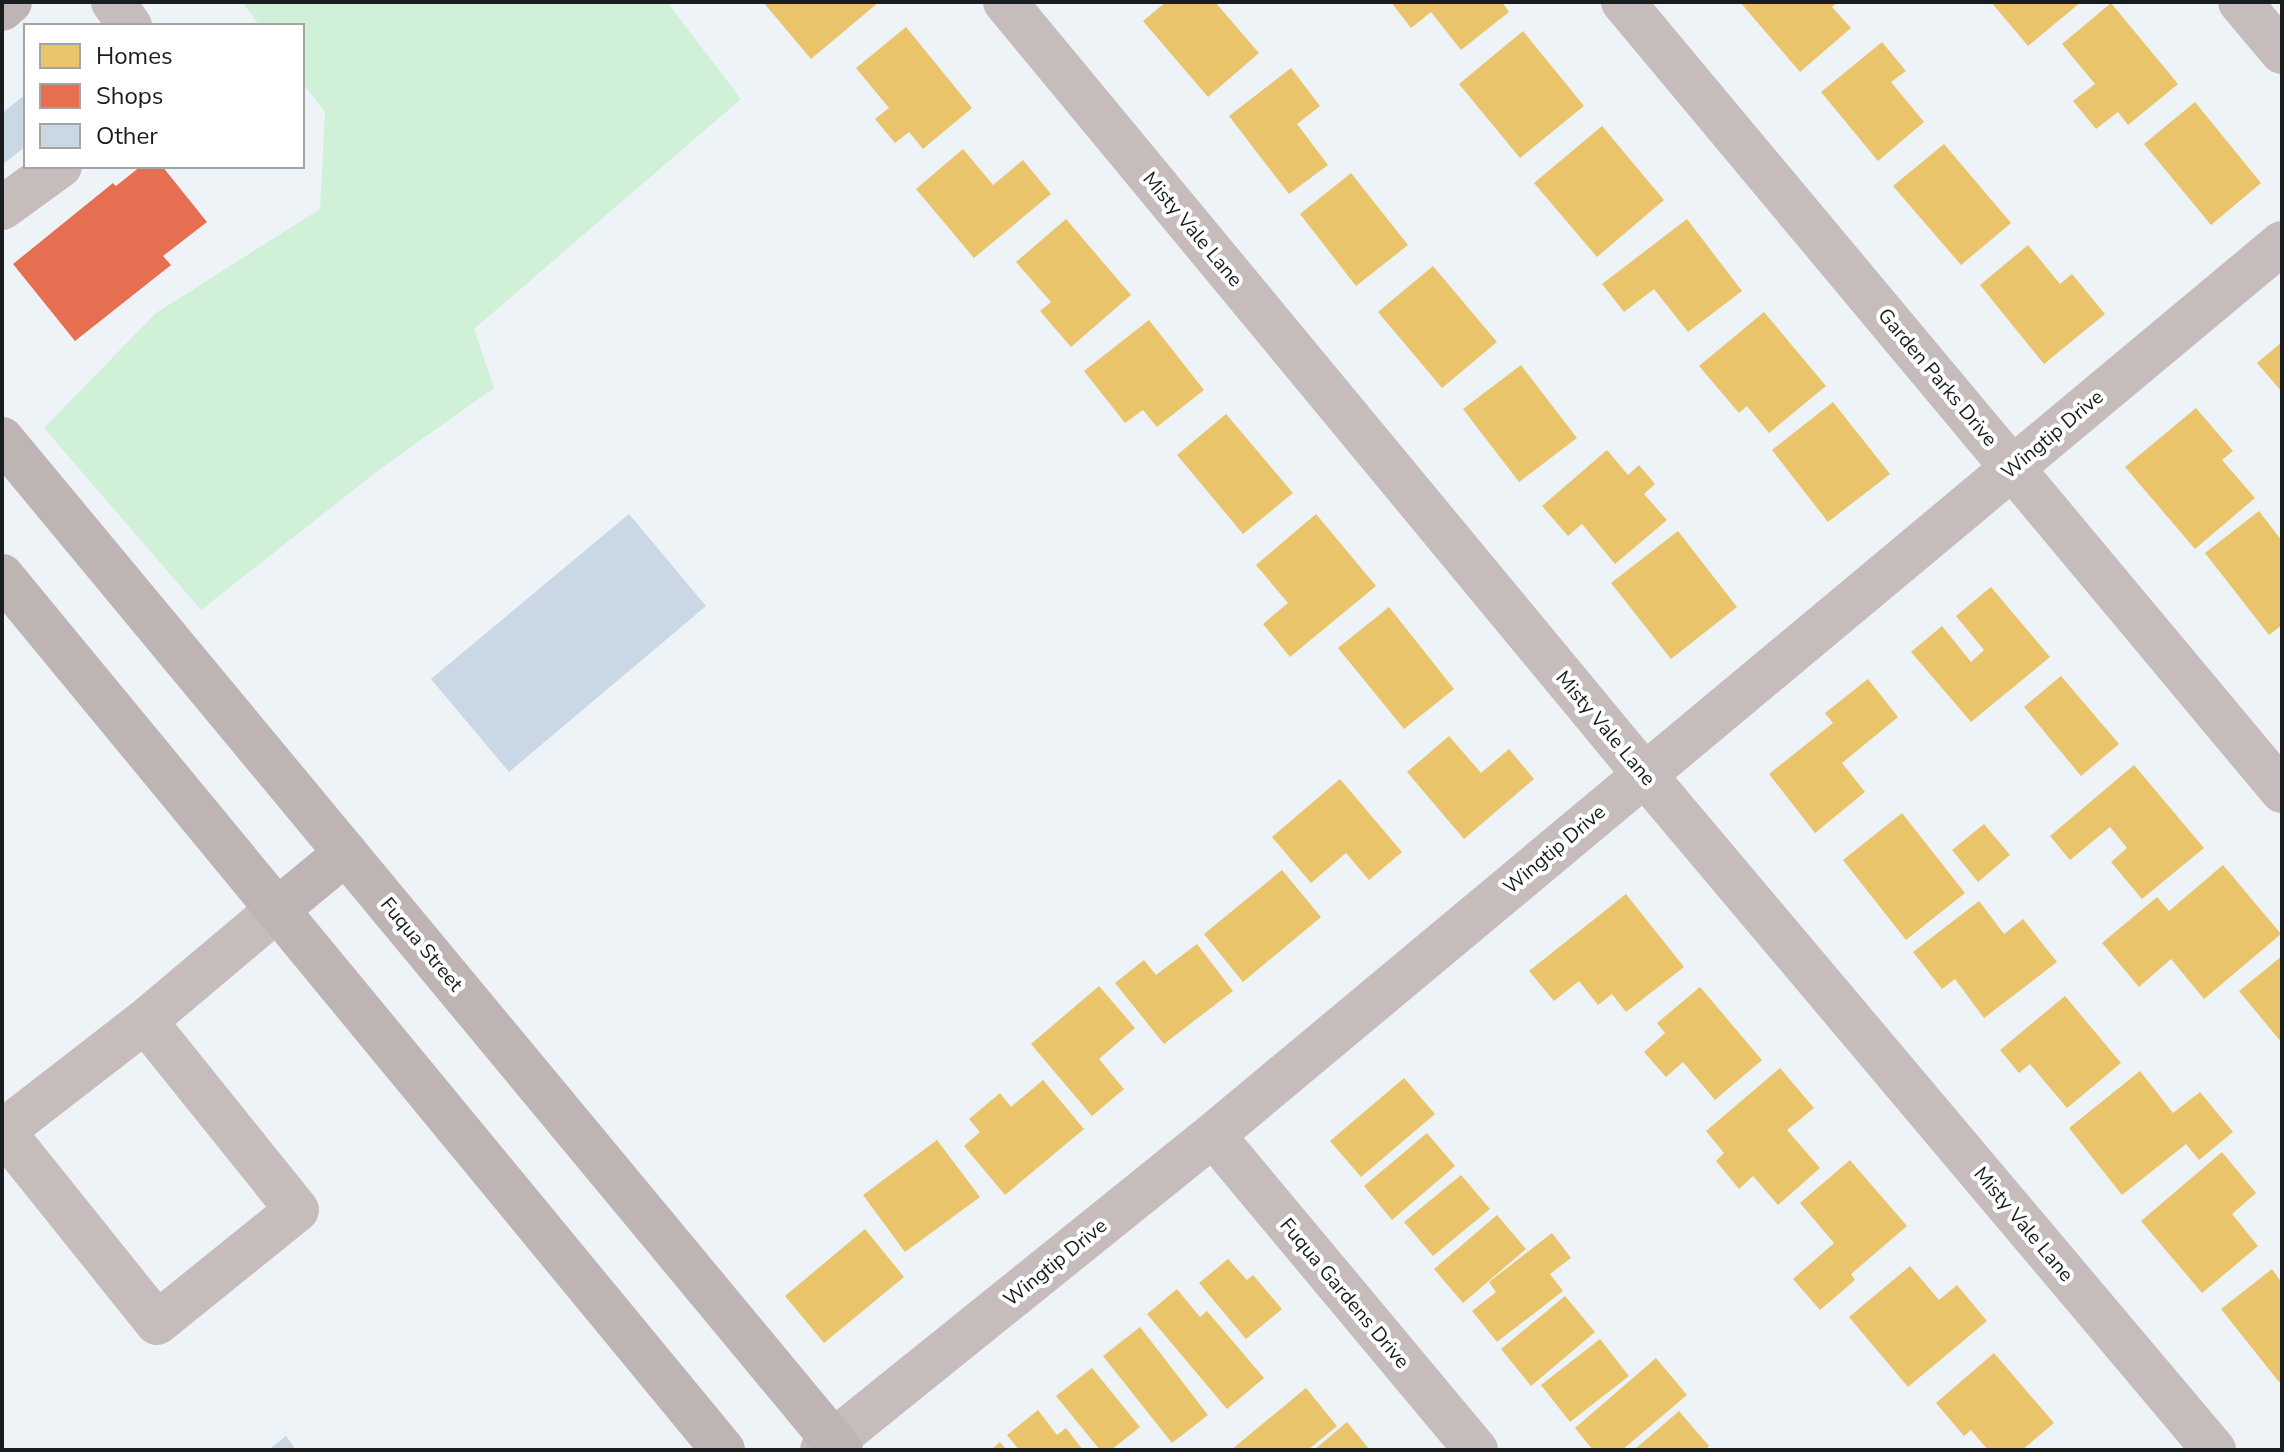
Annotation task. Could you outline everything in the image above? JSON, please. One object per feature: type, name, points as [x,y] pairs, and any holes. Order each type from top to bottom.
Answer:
[{"type":"main road","points":[[2,9],[10,2]]},
{"type":"main road","name":"Fuqua Street","points":[[2,439],[832,1447]]},
{"type":"main road","points":[[2,576],[723,1450]]},
{"type":"main road","points":[[278,909],[346,853]]},
{"type":"street","points":[[113,2],[129,24]]},
{"type":"street","name":"Misty Vale Lane","points":[[1005,2],[1644,774],[2214,1450]]},
{"type":"street","name":"Garden Parks Drive","points":[[1623,2],[2282,791]]},
{"type":"street","points":[[2240,2],[2282,52]]},
{"type":"street","points":[[2,208],[57,168]]},
{"type":"street","name":"Wingtip Drive","points":[[832,1447],[1213,1135],[2282,243]]},
{"type":"street","points":[[145,1021],[297,1210],[157,1323],[3,1131],[145,1021],[278,909]]},
{"type":"street","name":"Fuqua Gardens Drive","points":[[1213,1135],[1476,1450]]},
{"type":"green space","points":[[242,2],[667,2],[741,99],[474,329],[494,388],[380,469],[201,610],[44,428],[156,313],[320,209],[325,112],[304,85],[304,24],[258,24]]},
{"type":"building: Homes","points":[[763,2],[879,2],[811,59]]},
{"type":"building: Homes","points":[[1166,2],[1215,2],[1259,53],[1208,97],[1143,21]]},
{"type":"building: Homes","points":[[1391,2],[1502,2],[1509,12],[1461,50],[1431,12],[1411,28]]},
{"type":"building: Homes","points":[[1740,2],[1838,2],[1832,7],[1851,28],[1800,72]]},
{"type":"building: Homes","points":[[1991,2],[2081,2],[2028,46]]},
{"type":"building: Homes","points":[[2111,3],[2178,84],[2128,125],[2118,112],[2096,129],[2073,101],[2095,84],[2062,44]]},
{"type":"building: Homes","points":[[906,27],[972,108],[923,149],[909,132],[895,143],[875,119],[889,108],[856,68]]},
{"type":"building: Homes","points":[[1523,31],[1584,106],[1520,158],[1459,84]]},
{"type":"building: Homes","points":[[1882,42],[1906,71],[1891,82],[1924,122],[1878,161],[1821,92]]},
{"type":"building: Homes","points":[[1291,68],[1320,106],[1297,124],[1328,165],[1289,194],[1229,116]]},
{"type":"building: Homes","points":[[2195,102],[2261,183],[2211,225],[2144,144]]},
{"type":"building: Homes","points":[[1602,126],[1664,200],[1597,257],[1534,183]]},
{"type":"building: Homes","points":[[1944,144],[2011,223],[1961,265],[1893,186]]},
{"type":"building: Homes","points":[[963,149],[993,185],[1023,160],[1051,194],[974,258],[916,189]]},
{"type":"building: Homes","points":[[1351,173],[1408,245],[1356,286],[1300,214]]},
{"type":"building: Homes","points":[[1066,219],[1131,295],[1071,347],[1040,311],[1051,302],[1016,262]]},
{"type":"building: Homes","points":[[1687,219],[1742,291],[1688,332],[1654,289],[1624,312],[1602,284]]},
{"type":"building: Homes","points":[[2028,245],[2060,284],[2072,274],[2105,314],[2044,364],[1980,285]]},
{"type":"building: Homes","points":[[1433,266],[1497,342],[1442,388],[1378,312]]},
{"type":"building: Homes","points":[[1764,312],[1826,386],[1769,433],[1747,406],[1739,413],[1699,366]]},
{"type":"building: Homes","points":[[1149,320],[1204,390],[1157,427],[1143,410],[1125,423],[1084,371]]},
{"type":"building: Homes","points":[[2282,342],[2282,392],[2257,363]]},
{"type":"building: Homes","points":[[1521,365],[1577,438],[1519,482],[1463,409]]},
{"type":"building: Homes","points":[[1833,402],[1890,474],[1828,522],[1772,450]]},
{"type":"building: Homes","points":[[2196,408],[2233,451],[2222,460],[2255,498],[2195,549],[2125,467]]},
{"type":"building: Homes","points":[[1226,414],[1293,493],[1243,534],[1177,455]]},
{"type":"building: Homes","points":[[1607,450],[1628,475],[1639,465],[1655,484],[1644,494],[1667,520],[1615,564],[1582,524],[1568,536],[1542,506]]},
{"type":"building: Homes","points":[[2259,511],[2282,541],[2282,625],[2269,635],[2205,553]]},
{"type":"building: Homes","points":[[1316,514],[1376,586],[1290,657],[1263,624],[1288,603],[1256,565]]},
{"type":"building: Homes","points":[[1678,531],[1737,607],[1671,659],[1611,583]]},
{"type":"building: Homes","points":[[1991,587],[2050,657],[1971,722],[1911,652],[1942,626],[1971,662],[1984,650],[1956,616]]},
{"type":"building: Homes","points":[[1389,607],[1454,689],[1404,729],[1338,648]]},
{"type":"building: Homes","points":[[2061,676],[2119,744],[2081,776],[2024,707]]},
{"type":"building: Homes","points":[[1868,679],[1898,717],[1842,763],[1865,792],[1815,833],[1769,774],[1833,723],[1825,713]]},
{"type":"building: Homes","points":[[1449,736],[1481,773],[1509,749],[1534,779],[1464,839],[1407,772]]},
{"type":"building: Homes","points":[[2134,765],[2204,848],[2142,899],[2111,862],[2127,848],[2110,827],[2070,860],[2050,836]]},
{"type":"building: Homes","points":[[1340,779],[1402,852],[1369,880],[1346,853],[1311,883],[1272,837]]},
{"type":"building: Homes","points":[[1902,813],[1965,893],[1906,940],[1843,860]]},
{"type":"building: Homes","points":[[1984,824],[2010,855],[1978,882],[1952,850]]},
{"type":"building: Homes","points":[[2223,865],[2281,934],[2204,999],[2171,959],[2139,987],[2102,943],[2157,897],[2169,911]]},
{"type":"building: Homes","points":[[1282,870],[1321,917],[1243,982],[1204,934]]},
{"type":"building: Homes","points":[[1626,894],[1684,967],[1626,1012],[1612,994],[1598,1005],[1579,981],[1554,1001],[1529,971]]},
{"type":"building: Homes","points":[[1979,901],[2004,934],[2023,919],[2057,962],[1984,1018],[1955,979],[1942,989],[1913,952]]},
{"type":"building: Homes","points":[[1197,944],[1233,991],[1164,1044],[1115,983],[1144,960],[1156,975]]},
{"type":"building: Homes","points":[[2282,956],[2282,1043],[2239,991]]},
{"type":"building: Homes","points":[[1099,986],[1135,1028],[1099,1059],[1124,1089],[1092,1116],[1031,1044]]},
{"type":"building: Homes","points":[[1700,987],[1762,1060],[1715,1100],[1683,1062],[1666,1077],[1644,1052],[1665,1033],[1657,1023]]},
{"type":"building: Homes","points":[[2065,996],[2121,1063],[2067,1108],[2030,1064],[2019,1073],[2000,1050]]},
{"type":"building: Homes","points":[[1780,1068],[1814,1108],[1787,1130],[1820,1168],[1778,1205],[1753,1176],[1739,1189],[1716,1161],[1724,1153],[1706,1131]]},
{"type":"building: Homes","points":[[2140,1071],[2173,1113],[2200,1092],[2233,1132],[2199,1160],[2186,1144],[2122,1195],[2069,1128]]},
{"type":"building: Homes","points":[[1404,1078],[1435,1114],[1361,1177],[1330,1141]]},
{"type":"building: Homes","points":[[1043,1080],[1084,1129],[1005,1195],[964,1146],[980,1132],[969,1119],[1000,1093],[1011,1107]]},
{"type":"building: Homes","points":[[1427,1133],[1455,1166],[1392,1220],[1364,1186]]},
{"type":"building: Homes","points":[[937,1140],[980,1197],[905,1252],[863,1195]]},
{"type":"building: Homes","points":[[2222,1152],[2256,1193],[2232,1214],[2258,1246],[2202,1293],[2141,1221]]},
{"type":"building: Homes","points":[[1850,1160],[1907,1226],[1851,1274],[1855,1280],[1820,1310],[1793,1279],[1834,1243],[1800,1203]]},
{"type":"building: Homes","points":[[1461,1175],[1490,1209],[1433,1256],[1404,1222]]},
{"type":"building: Homes","points":[[1497,1215],[1526,1249],[1463,1303],[1434,1269]]},
{"type":"building: Homes","points":[[865,1229],[904,1277],[824,1343],[785,1296]]},
{"type":"building: Homes","points":[[1552,1233],[1571,1258],[1550,1274],[1563,1291],[1497,1342],[1472,1311],[1496,1292],[1489,1282]]},
{"type":"building: Homes","points":[[1228,1259],[1247,1280],[1253,1275],[1282,1309],[1246,1339],[1199,1283]]},
{"type":"building: Homes","points":[[1910,1266],[1939,1300],[1957,1285],[1987,1321],[1908,1387],[1849,1317]]},
{"type":"building: Homes","points":[[2272,1269],[2282,1283],[2282,1380],[2279,1382],[2221,1309]]},
{"type":"building: Homes","points":[[1177,1289],[1200,1317],[1207,1311],[1264,1378],[1227,1409],[1147,1314]]},
{"type":"building: Homes","points":[[1565,1296],[1595,1332],[1531,1386],[1501,1349]]},
{"type":"building: Homes","points":[[1140,1327],[1208,1415],[1172,1443],[1103,1356]]},
{"type":"building: Homes","points":[[1600,1339],[1629,1376],[1570,1422],[1541,1385]]},
{"type":"building: Homes","points":[[1994,1353],[2054,1423],[2022,1450],[1988,1450],[1971,1430],[1964,1436],[1936,1403]]},
{"type":"building: Homes","points":[[1656,1358],[1687,1395],[1622,1450],[1593,1450],[1575,1428]]},
{"type":"building: Homes","points":[[1092,1368],[1140,1427],[1111,1450],[1100,1450],[1056,1396]]},
{"type":"building: Homes","points":[[1306,1388],[1337,1426],[1308,1450],[1231,1450]]},
{"type":"building: Homes","points":[[1038,1410],[1057,1435],[1066,1428],[1083,1450],[1019,1450],[1007,1435]]},
{"type":"building: Homes","points":[[1679,1411],[1709,1446],[1705,1450],[1634,1450]]},
{"type":"building: Homes","points":[[1347,1422],[1370,1450],[1314,1450]]},
{"type":"building: Homes","points":[[1000,1442],[1007,1450],[991,1450]]},
{"type":"building: Shops","points":[[138,168],[164,168],[207,222],[163,256],[171,265],[75,341],[13,264],[113,183],[116,186]]},
{"type":"building: Other","points":[[24,96],[24,148],[2,165],[2,113]]},
{"type":"building: Other","points":[[629,514],[706,606],[509,772],[431,679]]},
{"type":"building: Other","points":[[286,1436],[296,1450],[268,1450]]}]
